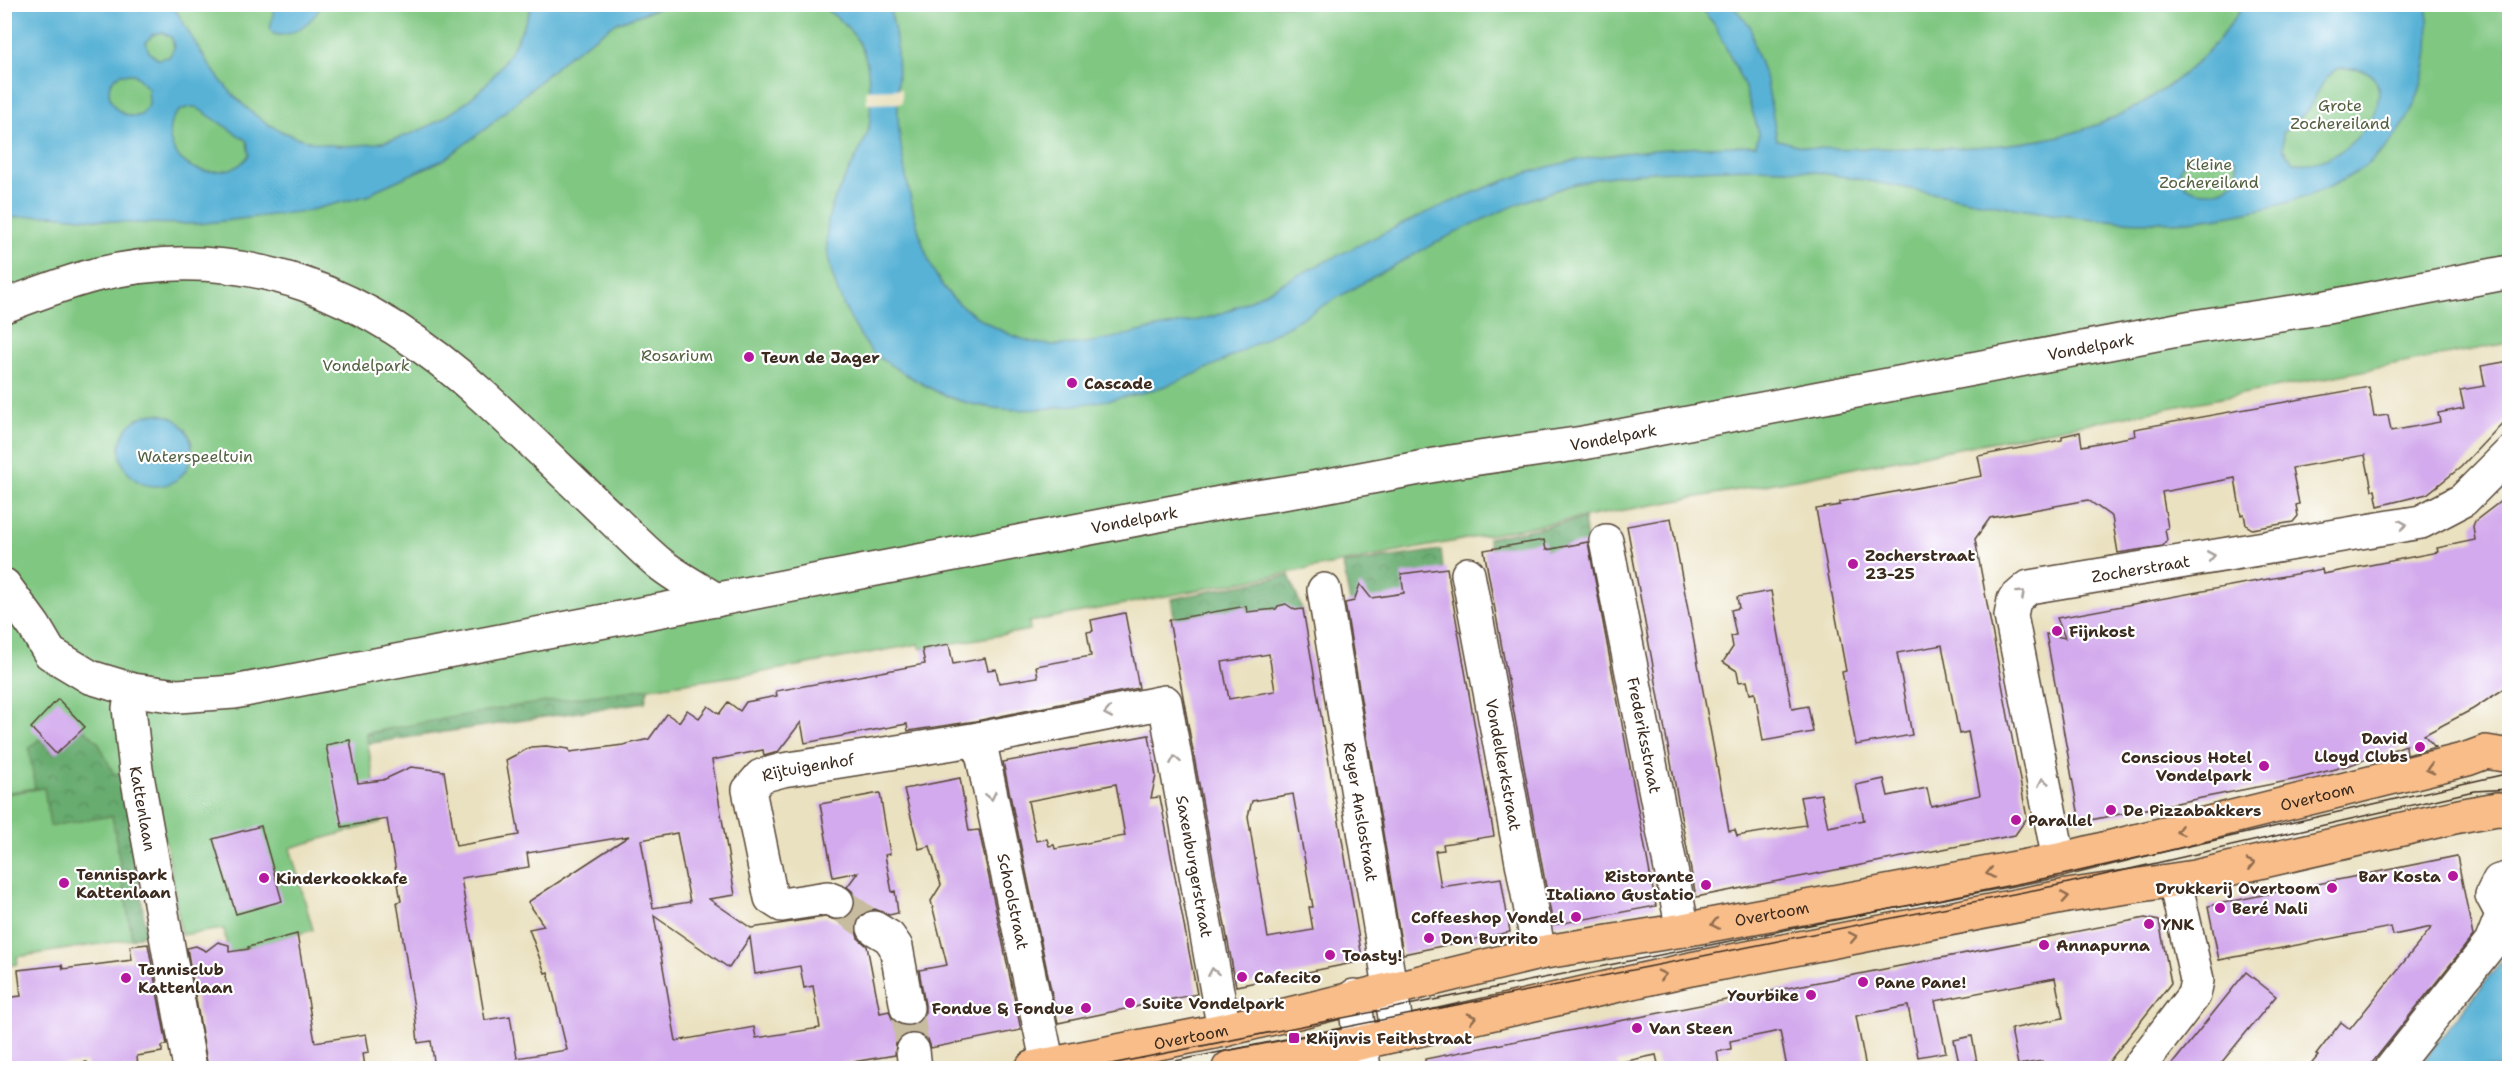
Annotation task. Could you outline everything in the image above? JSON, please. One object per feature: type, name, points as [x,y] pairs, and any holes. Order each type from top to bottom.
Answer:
[{"type":"main road","points":[[2498,754],[2510,730]]},
{"type":"main road","name":"Overtoom","points":[[1040,1067],[1224,1030],[1354,996],[1539,953],[1683,930],[2059,860],[2467,759],[2498,754]]},
{"type":"main road","points":[[1229,1068],[1362,1056],[1398,1035],[1691,969],[2067,896],[2175,881],[2505,808]]},
{"type":"street","points":[[4,306],[94,275],[178,263],[201,263],[268,272],[312,286],[372,316],[431,352],[483,397],[660,564],[716,600]]},
{"type":"street","name":"Vondelpark","points":[[4,585],[34,626],[50,653],[90,677],[133,690],[178,696],[234,692],[1226,502],[1451,462],[1583,443],[2193,327],[2327,307],[2510,272]]},
{"type":"street","name":"Zocherstraat","points":[[2059,860],[2011,616],[2014,600],[2029,587],[2421,522],[2463,500],[2510,453]]},
{"type":"street","name":"Frederiksstraat","points":[[1606,541],[1683,930]]},
{"type":"street","name":"Vondelkerkstraat","points":[[1468,574],[1539,953]]},
{"type":"street","name":"Reyer Anslostraat","points":[[1324,590],[1398,1035]]},
{"type":"street","name":"Kattenlaan","points":[[133,690],[129,708],[136,770],[190,1068]]},
{"type":"street","name":"Rijtuigenhof","points":[[837,902],[827,898],[782,905],[771,898],[749,790],[760,776],[783,770],[979,739],[1165,702]]},
{"type":"street","name":"Saxenburgerstraat","points":[[1165,702],[1224,1030]]},
{"type":"street","name":"Schoolstraat","points":[[979,739],[1040,1067]]},
{"type":"street","points":[[2392,1068],[2491,943],[2507,910],[2496,904],[2493,889],[2499,881],[2510,878]]},
{"type":"street","points":[[2138,1068],[2194,995],[2196,987],[2197,980],[2175,881]]},
{"type":"street","points":[[874,928],[889,937],[896,947],[908,1008]]},
{"type":"street","points":[[1354,996],[1362,1056]]},
{"type":"green space","name":"Vondelpark","points":[[5,5],[2509,5],[2509,343],[1029,622],[1030,630],[921,649],[919,644],[758,673],[510,707],[366,733],[381,822],[290,848],[313,930],[228,953],[224,929],[181,935],[168,852],[144,769],[114,774],[98,742],[83,728],[54,754],[39,739],[29,749],[35,788],[5,793]]},
{"type":"green space","points":[[1584,519],[1588,547],[1492,554],[1488,538]]},
{"type":"green space","points":[[1441,550],[1444,578],[1410,598],[1351,608],[1343,564]]},
{"type":"green space","points":[[1289,575],[1304,615],[1176,626],[1171,599]]},
{"type":"green space","points":[[649,684],[645,702],[264,759],[425,720]]},
{"type":"green space","points":[[98,705],[127,789],[146,933],[132,939],[112,817],[50,826],[44,788],[5,794],[5,732]]},
{"type":"green space","name":"Tennispark Kattenlaan","points":[[44,788],[50,826],[112,816],[132,939],[17,957],[18,964],[5,966],[5,794]]},
{"type":"water","points":[[5,4],[173,5],[213,70],[225,86],[252,113],[268,124],[296,137],[325,144],[354,146],[384,142],[413,133],[440,120],[465,103],[487,83],[508,56],[532,5],[667,5],[616,23],[568,56],[488,127],[443,160],[376,190],[370,195],[307,211],[198,224],[129,223],[53,215],[5,218]],"holes":[[[162,32],[172,38],[174,48],[169,57],[158,59],[149,52],[146,43],[152,35]],[[121,74],[134,74],[148,88],[149,105],[141,115],[132,116],[117,109],[109,95],[113,80]],[[196,107],[247,141],[249,155],[239,165],[222,171],[199,170],[185,163],[170,140],[170,128],[174,117],[183,109]]]},
{"type":"water","points":[[321,4],[321,6],[301,28],[281,35],[274,34],[270,29],[275,5]]},
{"type":"water","points":[[818,5],[888,5],[893,20],[897,51],[898,115],[904,167],[919,231],[932,268],[940,282],[959,304],[985,322],[1029,341],[1056,345],[1100,341],[1214,316],[1445,204],[1537,170],[1618,154],[1756,145],[1759,133],[1744,85],[1714,24],[1698,5],[1732,5],[1751,27],[1755,50],[1767,82],[1777,140],[1812,148],[1972,147],[2027,142],[2075,132],[2132,109],[2159,93],[2206,53],[2243,5],[2426,5],[2428,39],[2424,74],[2413,107],[2405,123],[2383,151],[2369,163],[2337,183],[2284,203],[2242,213],[2194,220],[2124,221],[1988,204],[1853,178],[1792,169],[1711,169],[1605,177],[1562,188],[1458,231],[1247,349],[1184,379],[1116,399],[1062,407],[1018,410],[960,401],[939,393],[908,376],[872,352],[844,307],[829,260],[827,228],[833,202],[863,144],[868,129],[870,119],[869,76],[859,42],[847,27]],"holes":[[[2340,68],[2364,70],[2376,81],[2379,95],[2374,112],[2364,129],[2332,156],[2312,163],[2293,162],[2283,149],[2283,133],[2308,109],[2329,76]],[[2214,154],[2236,160],[2237,173],[2232,183],[2210,192],[2187,187],[2181,179],[2181,168],[2186,160],[2194,156]]]},
{"type":"water","points":[[149,414],[163,414],[182,424],[192,443],[192,457],[182,476],[163,486],[149,486],[130,476],[120,457],[120,443],[130,424]]},
{"type":"water","points":[[2509,952],[2509,1068],[2417,1068]]},
{"type":"pier","points":[[902,89],[902,103],[867,104],[866,90]]},
{"type":"building","points":[[2510,361],[2510,415],[2461,467],[2427,494],[2378,506],[2375,490],[2372,490],[2365,455],[2292,468],[2299,504],[2296,505],[2298,516],[2293,522],[2252,529],[2246,525],[2244,514],[2241,515],[2235,478],[2162,492],[2168,528],[2165,529],[2167,540],[2163,546],[2118,553],[2112,517],[2088,500],[1990,518],[1975,539],[2027,818],[2015,835],[1696,897],[1627,526],[1671,518],[1729,831],[1735,830],[1737,836],[1806,825],[1800,797],[1821,794],[1828,827],[1864,820],[1856,785],[1884,779],[1888,796],[1927,788],[1931,806],[1980,795],[1968,732],[1959,734],[1942,645],[1897,653],[1912,735],[1856,745],[1842,672],[1846,671],[1816,509],[1840,505],[1840,502],[1982,476],[1978,456],[2062,440],[2062,436],[2080,432],[2082,446],[2135,436],[2134,429],[2369,387],[2374,417],[2388,415],[2391,431],[2440,422],[2438,413],[2464,408],[2460,390],[2485,386],[2481,366]]},
{"type":"building","points":[[2510,494],[2510,685],[2473,709],[2424,735],[2435,747],[2407,755],[2406,745],[2350,765],[2297,779],[2080,822],[2046,634],[2065,638],[2057,618],[2322,569],[2323,574],[2438,552],[2437,548],[2475,540],[2473,526],[2475,521]]},
{"type":"building","points":[[1544,540],[1546,550],[1588,542],[1656,906],[1553,925],[1484,550]]},
{"type":"building","points":[[1447,568],[1494,836],[1443,844],[1444,850],[1435,851],[1441,887],[1501,878],[1510,932],[1403,954],[1345,603],[1354,601],[1360,584],[1371,598],[1404,593],[1401,574]]},
{"type":"building","points":[[1771,591],[1792,709],[1808,706],[1813,732],[1763,741],[1755,693],[1750,694],[1747,681],[1739,682],[1737,671],[1723,662],[1733,647],[1731,636],[1736,635],[1731,610],[1739,608],[1737,597]]},
{"type":"building","points":[[1286,604],[1295,610],[1303,609],[1362,957],[1358,962],[1236,986],[1169,620],[1246,606],[1247,612],[1276,609]],"holes":[[[1269,654],[1275,691],[1229,699],[1222,662]],[[1293,794],[1313,907],[1309,907],[1313,930],[1268,938],[1248,816],[1252,801]]]},
{"type":"building","points":[[1125,613],[1139,688],[976,721],[908,731],[907,724],[805,743],[801,722],[778,752],[764,756],[763,750],[712,760],[735,895],[709,899],[751,928],[825,917],[839,921],[849,916],[855,908],[856,900],[852,891],[847,887],[858,872],[833,877],[820,804],[880,793],[890,854],[885,855],[892,892],[895,891],[898,913],[889,915],[875,909],[865,911],[858,919],[855,928],[858,938],[867,946],[880,1013],[889,1011],[893,1021],[901,1026],[919,1023],[925,1014],[919,970],[947,965],[931,901],[941,885],[930,846],[919,849],[904,789],[960,778],[969,831],[979,830],[1021,1030],[931,1048],[928,1039],[921,1034],[910,1033],[902,1036],[896,1043],[895,1055],[816,1068],[435,1068],[431,1041],[418,1043],[397,902],[401,901],[387,819],[342,827],[326,745],[350,740],[358,783],[383,780],[411,767],[444,771],[456,846],[519,835],[506,760],[531,747],[546,746],[569,749],[570,752],[649,739],[667,714],[679,722],[687,710],[699,718],[708,706],[719,714],[728,702],[740,711],[746,702],[777,696],[776,691],[925,664],[922,649],[949,644],[953,664],[985,658],[988,670],[996,669],[999,683],[1038,677],[1036,666],[1091,656],[1087,632],[1093,631],[1091,620]],"holes":[[[677,833],[690,902],[653,908],[641,840]],[[629,836],[528,902],[544,926],[529,929],[545,973],[548,972],[567,1050],[517,1058],[510,1016],[485,1020],[461,878],[529,867],[527,853]],[[654,916],[729,968],[750,937],[755,974],[800,966],[804,988],[813,986],[820,1028],[756,1038],[754,1027],[676,1041]]]},
{"type":"building","points":[[58,699],[85,727],[56,754],[31,728]]},
{"type":"building","points":[[1149,735],[1156,776],[1151,798],[1160,797],[1197,994],[1058,1023],[1003,762]],"holes":[[[1116,784],[1125,836],[1055,849],[1054,845],[1049,846],[1047,839],[1036,841],[1028,801]]]},
{"type":"building","points":[[261,826],[282,901],[236,914],[213,839]]},
{"type":"building","points":[[2457,856],[2473,936],[2368,1068],[2308,1068],[2341,1022],[2350,1029],[2432,927],[2393,935],[2391,927],[2219,960],[2208,906]]},
{"type":"building","points":[[2145,918],[2159,921],[2171,983],[2104,1068],[2043,1068],[2042,1061],[2018,1065],[2011,1029],[2063,1018],[2055,978],[1935,1001],[1946,1052],[1918,1057],[1908,1006],[1856,1016],[1866,1068],[1787,1068],[1780,1031],[1730,1041],[1731,1049],[1717,1052],[1719,1065],[1703,1068],[1698,1068],[1697,1062],[1659,1068],[1656,1055],[1617,1063],[1619,1068],[1426,1068],[1425,1059]]},
{"type":"building","points":[[297,934],[315,1042],[366,1034],[369,1052],[363,1053],[365,1068],[208,1068],[187,948],[196,946],[206,951],[218,942],[229,945],[229,952],[249,949],[248,947]]},
{"type":"building","points":[[148,944],[167,1045],[162,1046],[162,1052],[137,1056],[138,1068],[88,1068],[87,1062],[35,1068],[4,1068],[4,998],[21,996],[18,970],[62,965],[63,969],[132,960],[130,946]]},
{"type":"building","points":[[2246,972],[2276,996],[2217,1068],[2169,1068]]},
{"type":"building","points":[[1972,1036],[1978,1068],[1960,1068],[1954,1040]]},
{"type":"tunnel","points":[[837,902],[874,928]]},
{"type":"tunnel","points":[[907,1008],[913,1051]]},
{"type":"tram line","points":[[1091,1068],[2062,875],[2510,773]]},
{"type":"tram line","points":[[1140,1068],[2064,884],[2474,791],[2510,789]]},
{"type":"place","name":"Teun de Jager","points":[[749,357]]},
{"type":"place","name":"Cascade","points":[[1072,383]]},
{"type":"place","name":"Zocherstraat 23-25","points":[[1853,564]]},
{"type":"place","name":"Fijnkost","points":[[2057,631]]},
{"type":"place","name":"David Lloyd Clubs","points":[[2420,747]]},
{"type":"place","name":"Conscious Hotel Vondelpark","points":[[2264,766]]},
{"type":"place","name":"De Pizzabakkers","points":[[2111,810]]},
{"type":"place","name":"Parallel","points":[[2016,820]]},
{"type":"place","name":"Bar Kosta","points":[[2453,876]]},
{"type":"place","name":"Kinderkookkafe","points":[[264,878]]},
{"type":"place","name":"Tennispark Kattenlaan","points":[[64,883]]},
{"type":"place","name":"Ristorante Italiano Gustatio","points":[[1706,885]]},
{"type":"place","name":"Drukkerij Overtoom","points":[[2332,888]]},
{"type":"place","name":"Beré Nali","points":[[2220,908]]},
{"type":"place","name":"Coffeeshop Vondel","points":[[1576,917]]},
{"type":"place","name":"YNK","points":[[2149,924]]},
{"type":"place","name":"Don Burrito","points":[[1429,938]]},
{"type":"place","name":"Annapurna","points":[[2044,945]]},
{"type":"place","name":"Toasty!","points":[[1330,955]]},
{"type":"place","name":"Cafecito","points":[[1242,977]]},
{"type":"place","name":"Tennisclub Kattenlaan","points":[[126,978]]},
{"type":"place","name":"Pane Pane!","points":[[1863,982]]},
{"type":"place","name":"Yourbike","points":[[1811,995]]},
{"type":"place","name":"Suite Vondelpark","points":[[1130,1003]]},
{"type":"place","name":"Fondue & Fondue","points":[[1086,1008]]},
{"type":"place","name":"Van Steen","points":[[1637,1028]]},
{"type":"place","name":"Rhijnvis Feithstraat","points":[[1294,1038]]},
{"type":"park label","name":"Grote Zochereiland","points":[[2340,114]]},
{"type":"park label","name":"Kleine Zochereiland","points":[[2209,173]]},
{"type":"park label","name":"Rosarium","points":[[677,355]]},
{"type":"park label","name":"Waterspeeltuin","points":[[195,456]]}]
